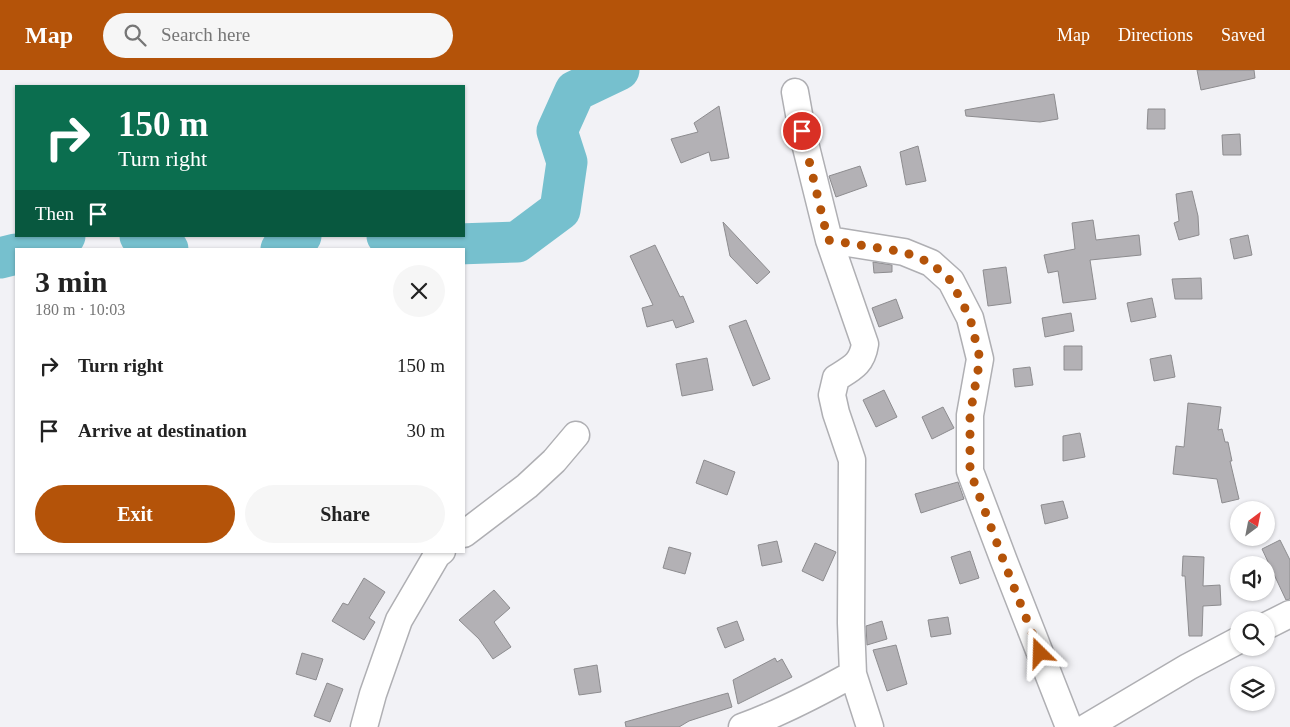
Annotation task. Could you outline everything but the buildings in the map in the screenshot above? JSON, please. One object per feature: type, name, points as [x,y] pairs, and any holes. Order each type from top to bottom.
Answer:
[{"type":"street","points":[[795,92],[802,131],[828,240],[866,344],[864,353],[858,363],[836,378],[832,395],[852,460],[851,623],[853,674],[870,727]]},
{"type":"street","points":[[828,240],[904,252],[931,263],[951,281],[970,318],[980,359],[970,415],[970,471],[1069,727]]},
{"type":"street","points":[[465,533],[527,486],[554,461],[576,435]]},
{"type":"street","points":[[364,727],[398,620],[440,553]]},
{"type":"street","points":[[1275,622],[1290,614]]},
{"type":"street","points":[[1087,727],[1188,667],[1230,645]]},
{"type":"street","points":[[742,727],[775,715],[807,700],[853,674]]},
{"type":"waterway","points":[[396,237],[458,244],[517,242],[560,210],[567,162],[557,131],[575,91],[619,70]]},
{"type":"waterway","points":[[39,248],[63,237]]},
{"type":"waterway","points":[[142,237],[166,248]]},
{"type":"waterway","points":[[283,248],[299,237]]},
{"type":"waterway","points":[[0,258],[15,254]]},
{"type":"route","points":[[802,131],[828,240],[904,252],[931,263],[951,281],[970,318],[980,359],[970,415],[970,471],[1040,653]]}]
